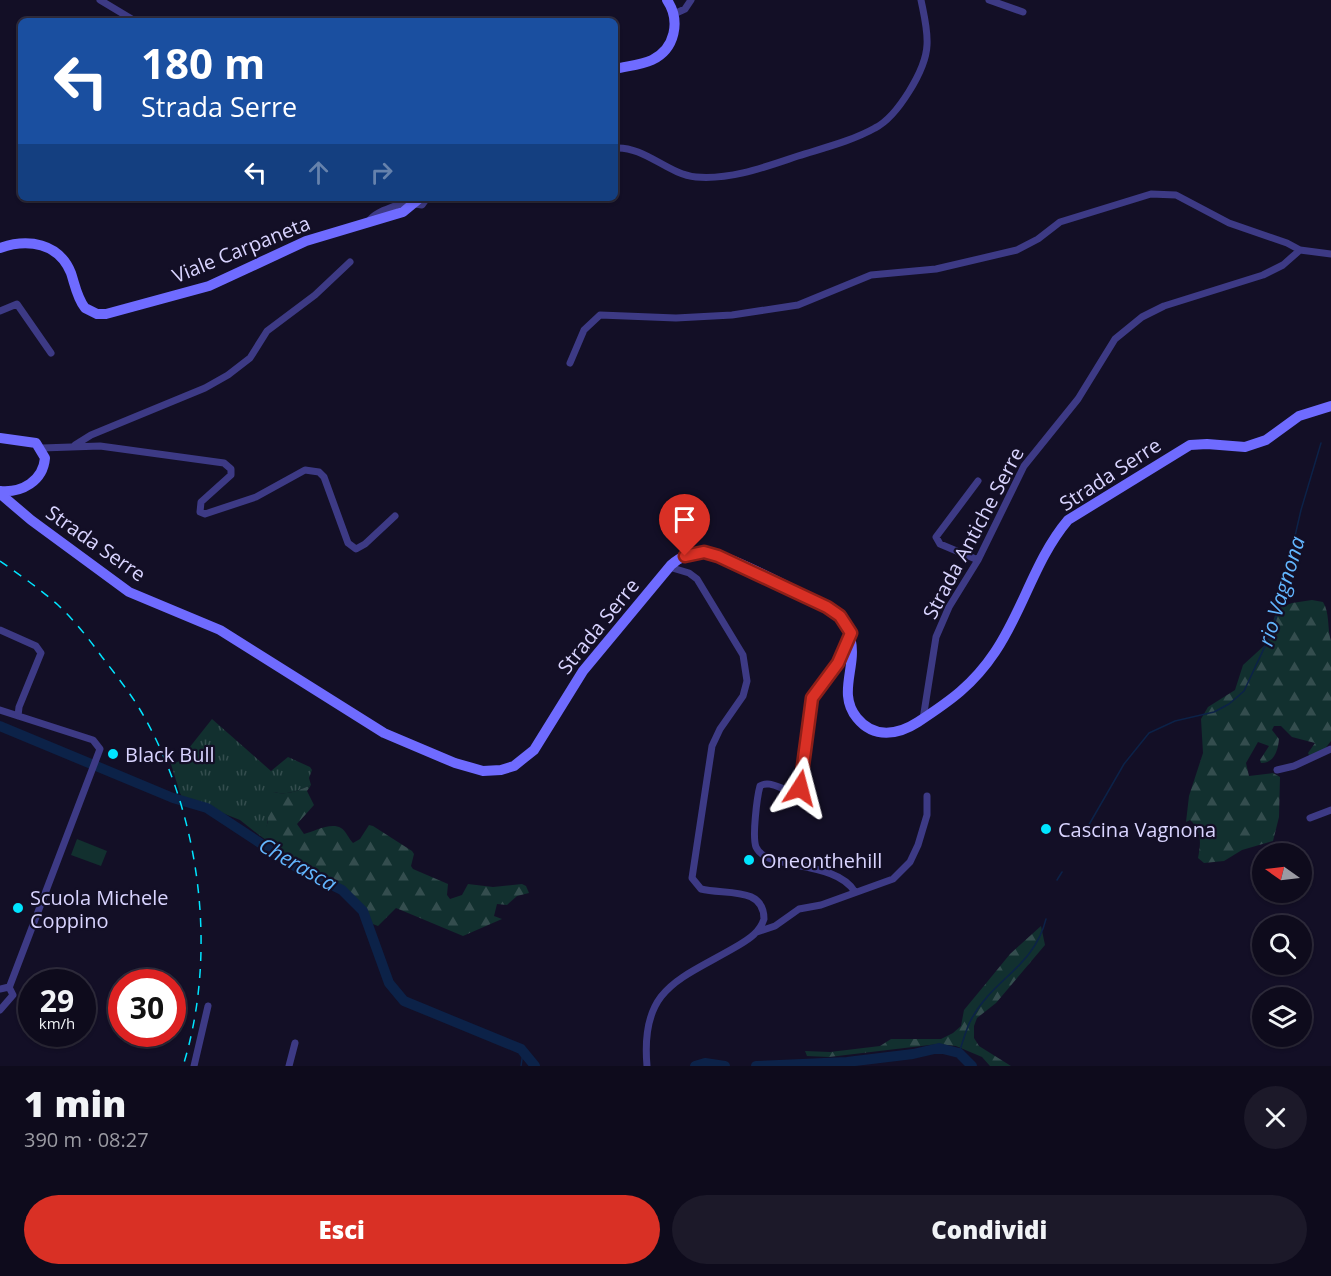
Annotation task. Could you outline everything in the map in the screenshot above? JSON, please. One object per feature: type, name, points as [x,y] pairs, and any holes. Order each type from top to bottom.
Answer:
[{"type":"main road","points":[[618,68],[650,61],[663,53],[670,44],[675,28],[674,14],[666,0]]},
{"type":"main road","name":"Viale Carpaneta","points":[[0,248],[33,243],[56,252],[70,271],[81,303],[91,311],[102,314],[208,286],[306,241],[403,212],[414,201]]},
{"type":"main road","name":"Strada Serre","points":[[1,491],[4,497],[31,520],[129,592],[220,630],[384,733],[455,763],[483,771],[501,770],[514,766],[534,750],[583,671],[669,567],[690,554],[704,552],[718,556],[827,607],[840,616],[851,633],[853,648],[848,692],[855,716],[875,732],[887,734],[900,732],[958,696],[996,651],[1054,537],[1068,520],[1190,445],[1245,447],[1266,440],[1299,416],[1331,406]]},
{"type":"main road","points":[[0,438],[31,441],[42,448],[45,464],[36,480],[20,489],[1,491]]},
{"type":"street","points":[[100,0],[130,18]]},
{"type":"street","points":[[674,14],[685,9],[691,0]]},
{"type":"street","points":[[618,148],[636,151],[688,176],[730,176],[774,164],[876,128],[893,113],[925,57],[926,28],[921,0]]},
{"type":"street","points":[[989,0],[1023,12]]},
{"type":"street","points":[[570,363],[584,330],[600,315],[676,318],[790,307],[871,276],[936,269],[1017,250],[1038,239],[1060,222],[1151,194],[1176,195],[1229,223],[1287,243],[1300,250],[1331,254]]},
{"type":"street","name":"Strada Antiche Serre","points":[[923,719],[936,637],[949,607],[978,560],[1024,466],[1078,399],[1109,347],[1125,329],[1142,317],[1176,300],[1263,275],[1283,265],[1300,250]]},
{"type":"street","points":[[75,445],[91,435],[205,388],[228,375],[250,358],[267,331],[322,290],[350,262]]},
{"type":"street","points":[[0,311],[17,304],[51,353]]},
{"type":"street","points":[[42,448],[75,445],[100,446],[228,465],[231,469],[229,478],[201,502],[200,512],[206,514],[256,497],[305,470],[319,472],[324,477],[348,543],[356,549],[365,544],[395,516]]},
{"type":"street","points":[[978,481],[936,537],[940,544],[978,560]]},
{"type":"street","points":[[669,567],[698,579],[746,664],[747,681],[743,696],[720,729],[710,753],[692,878],[701,889],[747,895],[759,901],[763,906],[764,920],[757,932]]},
{"type":"street","points":[[0,630],[36,646],[42,653],[19,707],[18,716]]},
{"type":"street","points":[[851,633],[838,663],[812,698],[800,790],[796,793],[767,783],[761,784],[755,840],[761,853],[784,863],[844,878],[855,892]]},
{"type":"street","points":[[0,710],[93,740],[99,745],[100,754],[9,988],[13,996],[3,1001],[0,1010]]},
{"type":"street","points":[[1277,770],[1294,766],[1331,749]]},
{"type":"street","points":[[647,1066],[645,1035],[651,1014],[661,996],[683,976],[727,952],[757,932],[775,926],[799,909],[820,905],[893,879],[910,862],[927,815],[927,796]]},
{"type":"street","points":[[1310,818],[1331,810]]},
{"type":"street","points":[[0,989],[9,988]]},
{"type":"street","points":[[194,1066],[208,1006]]},
{"type":"street","points":[[289,1066],[295,1043]]},
{"type":"green space","points":[[1312,600],[1323,602],[1328,616],[1331,641],[1331,741],[1324,750],[1310,757],[1308,753],[1315,743],[1292,737],[1281,726],[1274,726],[1272,730],[1279,739],[1278,748],[1272,759],[1261,763],[1260,760],[1269,746],[1258,742],[1246,763],[1249,776],[1273,773],[1280,777],[1279,817],[1273,841],[1252,843],[1252,847],[1242,850],[1224,861],[1204,863],[1198,858],[1200,842],[1197,828],[1190,820],[1186,822],[1189,796],[1203,753],[1201,719],[1208,707],[1235,690],[1243,665],[1266,644],[1277,609],[1292,603]]},
{"type":"green space","points":[[212,719],[271,771],[288,757],[312,770],[309,778],[311,785],[289,793],[274,792],[267,802],[269,814],[266,830],[259,835],[240,820],[182,797],[180,793],[170,761],[178,762]]},
{"type":"green space","points":[[311,785],[307,791],[314,805],[297,824],[304,834],[337,826],[343,829],[353,843],[360,839],[369,825],[373,826],[412,851],[414,854],[411,866],[413,869],[448,884],[447,895],[450,899],[462,895],[468,884],[493,887],[522,884],[526,886],[529,893],[517,896],[507,905],[497,904],[494,916],[502,919],[463,936],[396,908],[378,926],[370,923],[366,913],[354,898],[305,869],[259,835],[267,826],[268,821],[267,795],[274,792],[293,792]]},
{"type":"green space","points":[[77,839],[107,851],[101,866],[71,855]]},
{"type":"green space","points":[[1041,926],[1045,945],[996,1003],[977,1018],[974,1026],[974,1038],[979,1046],[1011,1066],[990,1066],[982,1057],[956,1046],[938,1044],[829,1057],[807,1056],[805,1051],[830,1052],[880,1046],[891,1039],[941,1039],[953,1033],[961,1026],[964,1010],[1010,954]]},
{"type":"waterway","name":"rio Vagnona","points":[[1083,835],[1124,764],[1149,733],[1175,721],[1214,712],[1229,704],[1244,691],[1274,627],[1301,510],[1321,443]]},
{"type":"waterway","name":"Cherasca","points":[[0,726],[173,798],[207,808],[301,870],[342,890],[363,911],[389,983],[404,1001],[521,1049],[535,1066]]},
{"type":"waterway","points":[[1057,880],[1062,872]]},
{"type":"waterway","name":"rio Vagnona","points":[[959,1053],[970,1022],[981,1005],[1023,961],[1040,935],[1046,919]]},
{"type":"waterway","name":"Cherasca","points":[[756,1066],[847,1062],[913,1054],[939,1048],[959,1053],[972,1066]]},
{"type":"waterway","points":[[521,1066],[523,1052]]},
{"type":"waterway","name":"Cherasca","points":[[695,1066],[705,1063],[725,1066]]},
{"type":"railway","points":[[0,561],[58,605],[92,644],[142,713],[162,753],[178,795],[190,840],[198,886],[201,932],[200,978],[194,1023],[183,1066]]},
{"type":"place","name":"Black Bull","points":[[113,754]]},
{"type":"place","name":"Cascina Vagnona","points":[[1046,829]]},
{"type":"place","name":"Oneonthehill","points":[[749,860]]},
{"type":"place","name":"Scuola Michele Coppino","points":[[18,908]]},
{"type":"route","points":[[685,556],[704,552],[724,558],[827,607],[840,616],[851,633],[843,655],[812,698],[800,788]]}]
